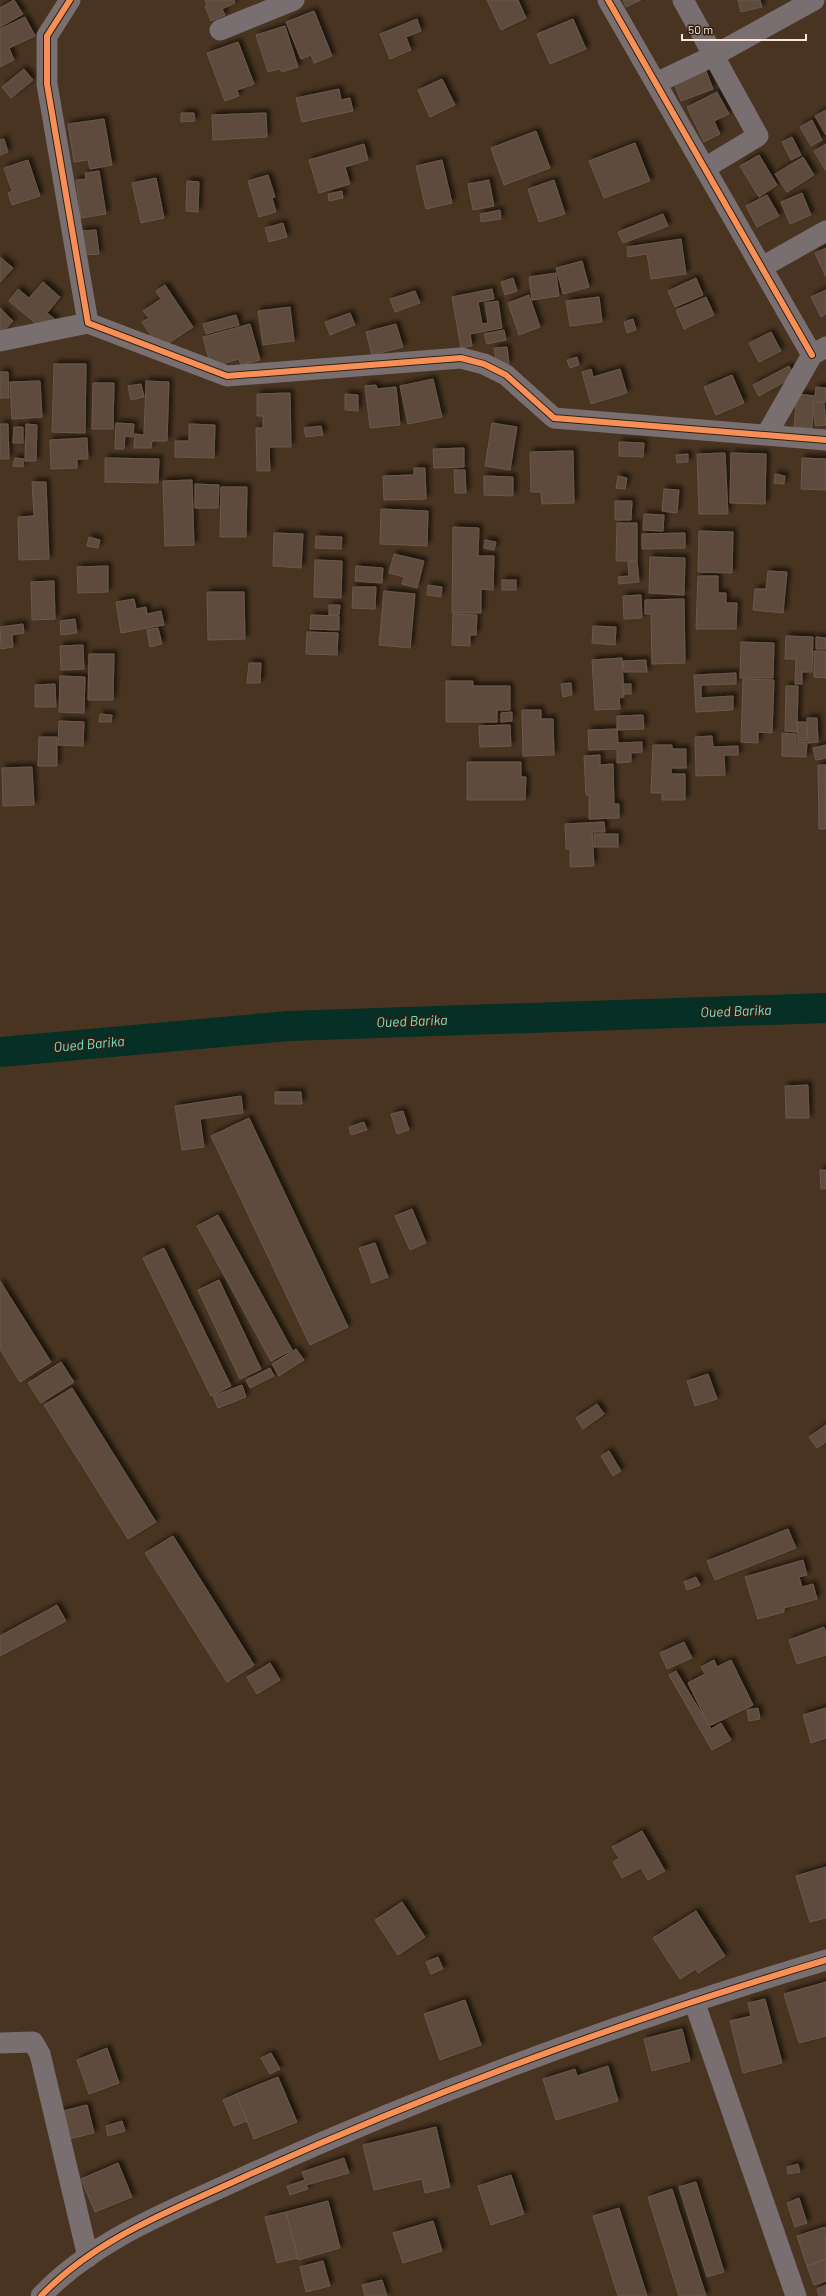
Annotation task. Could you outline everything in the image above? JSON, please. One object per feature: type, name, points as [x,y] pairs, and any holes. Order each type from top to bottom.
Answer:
[{"type":"street","points":[[70,0],[47,36],[47,84],[88,323]]},
{"type":"street","points":[[220,30],[294,0]]},
{"type":"street","points":[[608,0],[762,267],[819,351],[767,434]]},
{"type":"street","points":[[682,0],[758,136],[705,168]]},
{"type":"street","points":[[656,83],[714,56],[814,0]]},
{"type":"street","points":[[762,267],[826,231]]},
{"type":"street","points":[[0,340],[88,323],[227,376],[461,358],[484,364],[506,375],[554,418],[767,434],[826,440]]},
{"type":"street","points":[[41,2296],[61,2274],[132,2229],[285,2158],[506,2067],[694,2001],[826,1960]]},
{"type":"street","points":[[694,2001],[796,2296]]},
{"type":"street","points":[[0,2043],[33,2042],[40,2054],[88,2257]]},
{"type":"building","points":[[14,0],[23,14],[0,27],[0,8]]},
{"type":"building","points":[[205,0],[234,0],[235,3],[222,9],[225,15],[211,21],[205,6],[207,5]]},
{"type":"building","points":[[487,0],[518,0],[526,18],[501,30]]},
{"type":"building","points":[[623,0],[641,0],[626,7]]},
{"type":"building","points":[[738,0],[760,0],[762,7],[741,12]]},
{"type":"building","points":[[314,11],[332,56],[314,63],[311,55],[301,59],[286,22]]},
{"type":"building","points":[[25,17],[35,36],[9,48],[14,60],[0,67],[0,29]]},
{"type":"building","points":[[417,19],[421,31],[406,37],[411,50],[390,59],[380,34]]},
{"type":"building","points":[[573,19],[586,49],[550,64],[537,34]]},
{"type":"building","points":[[285,26],[298,67],[282,72],[280,69],[268,72],[256,35]]},
{"type":"building","points":[[238,42],[254,84],[237,90],[239,96],[225,101],[207,53]]},
{"type":"building","points":[[24,69],[33,80],[11,98],[2,87]]},
{"type":"building","points":[[706,71],[713,89],[681,101],[674,83]]},
{"type":"building","points":[[442,79],[455,105],[430,117],[418,90]]},
{"type":"building","points":[[339,89],[341,100],[350,98],[353,111],[302,122],[296,98]]},
{"type":"building","points":[[717,92],[729,114],[714,121],[720,134],[704,142],[687,107]]},
{"type":"building","points":[[826,110],[826,135],[815,116]]},
{"type":"building","points":[[181,113],[194,113],[195,121],[181,122]]},
{"type":"building","points":[[266,113],[267,137],[213,140],[212,115]]},
{"type":"building","points":[[104,119],[112,165],[90,169],[88,160],[74,162],[68,124]]},
{"type":"building","points":[[812,120],[822,140],[811,146],[800,127]]},
{"type":"building","points":[[536,131],[550,168],[504,185],[491,148]]},
{"type":"building","points":[[792,137],[801,155],[791,160],[782,142]]},
{"type":"building","points":[[4,139],[8,152],[0,155],[0,140]]},
{"type":"building","points":[[635,143],[650,181],[604,198],[589,161]]},
{"type":"building","points":[[364,144],[368,160],[345,167],[350,184],[319,193],[309,160]]},
{"type":"building","points":[[826,144],[826,171],[814,151]]},
{"type":"building","points":[[759,155],[777,185],[759,197],[740,166]]},
{"type":"building","points":[[803,157],[814,175],[787,192],[775,174]]},
{"type":"building","points":[[28,160],[40,196],[12,205],[8,193],[12,191],[4,168]]},
{"type":"building","points":[[442,160],[452,203],[426,209],[416,166]]},
{"type":"building","points":[[99,171],[106,214],[81,218],[76,180],[86,179],[85,173]]},
{"type":"building","points":[[268,175],[275,197],[272,198],[276,212],[259,217],[248,181]]},
{"type":"building","points":[[156,178],[164,218],[141,223],[132,183]]},
{"type":"building","points":[[489,180],[494,206],[473,210],[468,184]]},
{"type":"building","points":[[554,180],[565,214],[539,222],[528,189]]},
{"type":"building","points":[[187,181],[199,182],[198,212],[186,211]]},
{"type":"building","points":[[342,191],[343,198],[329,201],[328,194]]},
{"type":"building","points":[[802,193],[811,215],[790,224],[781,202]]},
{"type":"building","points":[[767,195],[779,216],[757,227],[746,206]]},
{"type":"building","points":[[500,210],[501,219],[481,222],[480,214]]},
{"type":"building","points":[[663,214],[668,226],[623,243],[618,232]]},
{"type":"building","points":[[283,223],[287,237],[269,242],[265,228]]},
{"type":"building","points":[[96,230],[99,254],[83,255],[81,231]]},
{"type":"building","points":[[681,239],[686,274],[651,279],[647,254],[628,257],[627,247]]},
{"type":"building","points":[[826,248],[826,277],[815,253]]},
{"type":"building","points":[[0,257],[13,268],[0,282]]},
{"type":"building","points":[[582,261],[589,287],[563,294],[556,268]]},
{"type":"building","points":[[556,273],[559,296],[532,300],[529,277]]},
{"type":"building","points":[[513,278],[517,291],[505,295],[501,282]]},
{"type":"building","points":[[696,278],[703,295],[675,307],[668,291]]},
{"type":"building","points":[[43,282],[60,297],[47,313],[56,320],[46,332],[9,301],[18,289],[29,298]]},
{"type":"building","points":[[165,285],[193,327],[160,349],[142,322],[149,318],[143,311],[161,299],[156,291]]},
{"type":"building","points":[[492,289],[494,299],[478,302],[482,324],[488,323],[485,303],[498,301],[502,328],[470,334],[472,346],[461,348],[452,297]]},
{"type":"building","points":[[826,290],[826,314],[821,317],[811,297]]},
{"type":"building","points":[[415,291],[420,303],[395,312],[390,299]]},
{"type":"building","points":[[529,295],[540,327],[519,335],[508,303]]},
{"type":"building","points":[[599,297],[602,322],[570,326],[566,301]]},
{"type":"building","points":[[706,297],[714,315],[684,329],[676,310]]},
{"type":"building","points":[[290,307],[294,341],[263,345],[258,311]]},
{"type":"building","points":[[0,308],[13,321],[0,335]]},
{"type":"building","points":[[350,313],[355,325],[330,335],[325,322]]},
{"type":"building","points":[[236,315],[239,325],[206,334],[203,324]]},
{"type":"building","points":[[633,319],[636,330],[627,333],[624,322]]},
{"type":"building","points":[[250,324],[260,360],[241,365],[239,359],[211,367],[203,337]]},
{"type":"building","points":[[396,324],[403,347],[372,355],[366,332]]},
{"type":"building","points":[[504,330],[506,340],[487,344],[484,334]]},
{"type":"building","points":[[771,332],[781,351],[759,362],[749,343]]},
{"type":"building","points":[[507,347],[509,364],[497,366],[494,348]]},
{"type":"building","points":[[577,357],[579,365],[570,368],[567,360]]},
{"type":"building","points":[[54,364],[86,364],[85,433],[52,432]]},
{"type":"building","points":[[789,366],[795,376],[759,396],[753,385]]},
{"type":"building","points":[[591,369],[593,377],[620,369],[627,393],[591,404],[582,372]]},
{"type":"building","points":[[0,372],[8,372],[9,398],[0,398]]},
{"type":"building","points":[[732,375],[744,403],[716,415],[704,387]]},
{"type":"building","points":[[433,379],[442,417],[408,424],[400,386]]},
{"type":"building","points":[[40,381],[42,417],[12,419],[10,382]]},
{"type":"building","points":[[146,381],[169,382],[167,441],[152,441],[151,448],[134,448],[135,434],[144,435]]},
{"type":"building","points":[[93,383],[114,383],[113,429],[92,429]]},
{"type":"building","points":[[141,384],[144,397],[131,400],[128,386]]},
{"type":"building","points":[[376,385],[377,389],[396,387],[400,425],[370,428],[365,386]]},
{"type":"building","points":[[816,387],[826,388],[826,402],[814,401],[812,429],[794,427],[797,394],[815,396]]},
{"type":"building","points":[[290,393],[291,447],[269,447],[270,471],[257,471],[256,428],[263,428],[263,416],[257,416],[257,394]]},
{"type":"building","points":[[345,394],[358,395],[358,411],[345,410]]},
{"type":"building","points":[[824,402],[826,425],[815,426],[813,403]]},
{"type":"building","points":[[116,423],[134,424],[133,437],[125,436],[124,449],[115,449]]},
{"type":"building","points":[[492,423],[517,427],[510,470],[485,466]]},
{"type":"building","points":[[0,424],[8,424],[9,459],[0,459]]},
{"type":"building","points":[[26,424],[37,425],[36,461],[25,461]]},
{"type":"building","points":[[189,424],[215,425],[214,458],[175,457],[175,441],[189,441]]},
{"type":"building","points":[[321,426],[323,435],[306,437],[304,428]]},
{"type":"building","points":[[14,427],[23,427],[23,443],[13,443]]},
{"type":"building","points":[[87,438],[88,459],[77,459],[77,468],[51,469],[50,440]]},
{"type":"building","points":[[619,442],[644,443],[643,457],[619,456]]},
{"type":"building","points":[[464,448],[464,467],[434,468],[433,449]]},
{"type":"building","points":[[573,451],[574,503],[542,504],[541,492],[531,492],[530,452]]},
{"type":"building","points":[[725,453],[728,514],[699,514],[697,454]]},
{"type":"building","points":[[731,453],[766,454],[765,504],[730,503]]},
{"type":"building","points":[[688,454],[688,462],[677,463],[676,455]]},
{"type":"building","points":[[15,458],[24,459],[23,467],[13,466]]},
{"type":"building","points":[[105,458],[159,459],[158,483],[105,482]]},
{"type":"building","points":[[802,458],[826,459],[826,490],[801,489]]},
{"type":"building","points":[[414,468],[425,468],[426,499],[384,500],[383,476],[414,475]]},
{"type":"building","points":[[454,470],[465,470],[466,493],[455,493]]},
{"type":"building","points":[[775,474],[785,476],[784,484],[774,483]]},
{"type":"building","points":[[484,476],[513,477],[513,496],[484,495]]},
{"type":"building","points":[[618,476],[627,478],[625,489],[616,488]]},
{"type":"building","points":[[192,480],[194,545],[165,546],[163,481]]},
{"type":"building","points":[[32,482],[46,482],[49,559],[19,560],[18,517],[34,516]]},
{"type":"building","points":[[195,484],[219,485],[218,508],[195,508]]},
{"type":"building","points":[[221,487],[247,487],[246,537],[220,537]]},
{"type":"building","points":[[664,489],[679,490],[677,513],[662,511]]},
{"type":"building","points":[[615,501],[632,501],[631,520],[615,520]]},
{"type":"building","points":[[381,509],[428,511],[427,546],[380,544]]},
{"type":"building","points":[[644,514],[664,515],[663,531],[643,530]]},
{"type":"building","points":[[617,523],[637,523],[637,561],[616,561]]},
{"type":"building","points":[[453,527],[479,528],[478,556],[494,556],[493,590],[481,589],[481,613],[452,613]]},
{"type":"building","points":[[699,531],[733,532],[732,573],[698,572]]},
{"type":"building","points":[[274,533],[303,534],[301,568],[273,566]]},
{"type":"building","points":[[685,533],[685,548],[642,549],[642,534]]},
{"type":"building","points":[[316,536],[342,537],[341,549],[315,548]]},
{"type":"building","points":[[89,537],[100,540],[98,548],[87,546]]},
{"type":"building","points":[[485,540],[496,542],[494,550],[484,548]]},
{"type":"building","points":[[394,554],[424,561],[417,588],[402,584],[404,577],[389,573]]},
{"type":"building","points":[[650,557],[685,558],[684,595],[649,593]]},
{"type":"building","points":[[315,560],[342,561],[341,598],[314,597]]},
{"type":"building","points":[[637,561],[639,582],[619,584],[618,577],[629,576],[628,562]]},
{"type":"building","points":[[108,566],[108,592],[78,593],[77,567]]},
{"type":"building","points":[[356,566],[383,568],[382,583],[355,581]]},
{"type":"building","points":[[768,571],[787,572],[783,613],[753,610],[755,589],[766,589]]},
{"type":"building","points":[[698,576],[718,576],[718,593],[726,593],[726,603],[737,603],[736,629],[696,629]]},
{"type":"building","points":[[502,580],[516,580],[516,590],[502,590]]},
{"type":"building","points":[[54,581],[55,619],[32,620],[31,582]]},
{"type":"building","points":[[428,585],[442,587],[441,597],[427,595]]},
{"type":"building","points":[[353,587],[376,587],[375,609],[352,608]]},
{"type":"building","points":[[384,591],[415,594],[410,648],[379,645]]},
{"type":"building","points":[[207,592],[244,592],[245,639],[208,640]]},
{"type":"building","points":[[641,595],[642,618],[624,619],[623,596]]},
{"type":"building","points":[[134,599],[136,609],[146,607],[147,614],[161,611],[164,625],[121,633],[116,602]]},
{"type":"building","points":[[684,599],[685,663],[652,664],[651,614],[645,614],[645,600]]},
{"type":"building","points":[[329,605],[340,605],[339,615],[329,615]]},
{"type":"building","points":[[453,614],[477,615],[476,635],[470,635],[470,646],[452,645]]},
{"type":"building","points":[[311,615],[339,616],[339,630],[310,629]]},
{"type":"building","points":[[75,619],[77,633],[61,635],[60,621]]},
{"type":"building","points":[[23,624],[24,633],[12,635],[13,647],[1,649],[0,627]]},
{"type":"building","points":[[593,626],[616,627],[615,645],[592,643]]},
{"type":"building","points":[[158,628],[162,644],[150,647],[147,630]]},
{"type":"building","points":[[307,632],[338,633],[337,655],[306,654]]},
{"type":"building","points":[[786,636],[813,637],[812,672],[802,672],[802,684],[795,684],[796,659],[785,659]]},
{"type":"building","points":[[816,637],[826,638],[826,649],[816,649]]},
{"type":"building","points":[[741,642],[774,643],[773,678],[740,678]]},
{"type":"building","points":[[83,645],[84,669],[61,670],[60,646]]},
{"type":"building","points":[[814,651],[826,651],[826,678],[814,677]]},
{"type":"building","points":[[89,654],[114,654],[113,700],[88,700]]},
{"type":"building","points":[[622,658],[624,697],[619,698],[620,709],[595,710],[592,660]]},
{"type":"building","points":[[646,660],[647,672],[624,672],[623,661]]},
{"type":"building","points":[[249,663],[261,663],[260,683],[247,683]]},
{"type":"building","points":[[736,673],[736,684],[701,685],[701,698],[733,696],[733,710],[696,712],[694,675]]},
{"type":"building","points":[[60,676],[85,677],[84,713],[59,712]]},
{"type":"building","points":[[743,679],[774,680],[772,733],[758,732],[758,743],[741,742]]},
{"type":"building","points":[[446,681],[473,681],[473,686],[510,686],[510,710],[497,710],[497,722],[446,722]]},
{"type":"building","points":[[571,683],[572,695],[563,697],[561,684]]},
{"type":"building","points":[[55,684],[56,707],[35,707],[35,685]]},
{"type":"building","points":[[623,684],[631,684],[631,694],[623,694]]},
{"type":"building","points":[[786,686],[798,686],[797,732],[785,731]]},
{"type":"building","points":[[522,710],[541,710],[541,719],[553,719],[554,755],[523,756]]},
{"type":"building","points":[[512,712],[512,721],[501,722],[501,713]]},
{"type":"building","points":[[100,714],[112,715],[111,722],[99,722]]},
{"type":"building","points":[[643,715],[644,729],[617,730],[617,716]]},
{"type":"building","points":[[807,718],[817,718],[818,742],[808,743]]},
{"type":"building","points":[[59,721],[84,722],[83,746],[58,745]]},
{"type":"building","points":[[797,722],[806,722],[807,740],[798,741]]},
{"type":"building","points":[[510,725],[511,746],[480,747],[479,726]]},
{"type":"building","points":[[617,729],[618,743],[642,742],[642,752],[631,753],[631,762],[617,763],[617,749],[589,750],[588,730]]},
{"type":"building","points":[[782,733],[796,734],[796,742],[807,742],[806,757],[782,756]]},
{"type":"building","points":[[712,736],[713,747],[738,746],[738,755],[724,755],[725,775],[696,776],[695,737]]},
{"type":"building","points":[[39,737],[57,737],[57,766],[38,766]]},
{"type":"building","points":[[653,745],[672,745],[672,749],[686,749],[686,768],[671,768],[671,774],[685,774],[685,800],[662,800],[662,793],[651,793]]},
{"type":"building","points":[[826,745],[826,758],[816,760],[813,748]]},
{"type":"building","points":[[600,755],[600,765],[613,764],[614,804],[619,804],[619,818],[589,819],[589,795],[586,795],[584,756]]},
{"type":"building","points":[[467,762],[521,762],[521,777],[526,777],[525,800],[467,800]]},
{"type":"building","points":[[818,765],[826,765],[826,829],[819,829]]},
{"type":"building","points":[[32,767],[34,805],[3,806],[2,768]]},
{"type":"building","points":[[604,822],[605,832],[592,832],[594,866],[570,867],[570,849],[566,849],[565,824]]},
{"type":"building","points":[[594,834],[618,834],[618,847],[594,847]]},
{"type":"building","points":[[808,1085],[809,1118],[786,1118],[785,1086]]},
{"type":"building","points":[[275,1092],[301,1092],[302,1104],[275,1104]]},
{"type":"building","points":[[241,1096],[243,1113],[200,1119],[204,1147],[182,1150],[175,1106]]},
{"type":"building","points":[[403,1111],[409,1130],[397,1134],[391,1114]]},
{"type":"building","points":[[249,1118],[348,1327],[310,1345],[211,1136]]},
{"type":"building","points":[[364,1122],[367,1130],[351,1135],[349,1127]]},
{"type":"building","points":[[820,1170],[826,1170],[826,1189],[821,1189]]},
{"type":"building","points":[[412,1209],[426,1243],[410,1250],[395,1216]]},
{"type":"building","points":[[218,1215],[292,1350],[271,1361],[197,1226]]},
{"type":"building","points":[[375,1243],[388,1277],[372,1283],[359,1248]]},
{"type":"building","points":[[164,1248],[231,1386],[211,1396],[143,1258]]},
{"type":"building","points":[[219,1280],[261,1369],[240,1379],[198,1290]]},
{"type":"building","points":[[0,1281],[51,1362],[20,1382],[0,1349]]},
{"type":"building","points":[[296,1349],[304,1360],[279,1376],[272,1364]]},
{"type":"building","points":[[61,1362],[74,1382],[41,1403],[28,1383]]},
{"type":"building","points":[[270,1368],[274,1376],[250,1388],[246,1380]]},
{"type":"building","points":[[708,1374],[717,1399],[695,1406],[687,1381]]},
{"type":"building","points":[[242,1385],[246,1397],[218,1408],[213,1396]]},
{"type":"building","points":[[72,1388],[156,1522],[128,1539],[44,1405]]},
{"type":"building","points":[[597,1404],[604,1414],[583,1429],[576,1418]]},
{"type":"building","points":[[826,1425],[826,1442],[817,1448],[809,1437]]},
{"type":"building","points":[[609,1451],[621,1471],[613,1476],[601,1456]]},
{"type":"building","points":[[788,1529],[796,1548],[715,1580],[707,1561]]},
{"type":"building","points":[[173,1536],[254,1665],[227,1682],[145,1553]]},
{"type":"building","points":[[803,1560],[807,1575],[799,1577],[802,1587],[813,1584],[817,1599],[784,1608],[784,1612],[758,1619],[745,1577]]},
{"type":"building","points":[[696,1577],[700,1585],[687,1590],[684,1582]]},
{"type":"building","points":[[57,1605],[66,1621],[0,1656],[0,1636]]},
{"type":"building","points":[[824,1627],[826,1634],[826,1655],[797,1664],[789,1640]]},
{"type":"building","points":[[684,1642],[692,1658],[667,1669],[660,1653]]},
{"type":"building","points":[[714,1660],[717,1667],[731,1660],[753,1705],[709,1726],[688,1683],[705,1674],[701,1667]]},
{"type":"building","points":[[270,1663],[280,1680],[257,1694],[247,1677]]},
{"type":"building","points":[[676,1671],[711,1729],[721,1723],[731,1740],[712,1750],[669,1675]]},
{"type":"building","points":[[758,1708],[760,1719],[749,1721],[747,1710]]},
{"type":"building","points":[[826,1708],[826,1738],[811,1743],[803,1715]]},
{"type":"building","points":[[642,1831],[665,1871],[648,1880],[641,1868],[622,1878],[613,1862],[619,1858],[612,1847]]},
{"type":"building","points":[[826,1867],[826,1918],[810,1922],[796,1876]]},
{"type":"building","points":[[402,1902],[425,1937],[398,1955],[375,1920]]},
{"type":"building","points":[[696,1911],[725,1956],[698,1973],[696,1969],[680,1979],[653,1938]]},
{"type":"building","points":[[438,1957],[443,1969],[431,1974],[426,1962]]},
{"type":"building","points":[[826,1982],[826,2036],[799,2043],[784,1994]]},
{"type":"building","points":[[765,1999],[782,2063],[743,2073],[730,2021],[751,2016],[748,2003]]},
{"type":"building","points":[[465,2000],[481,2045],[440,2060],[424,2014]]},
{"type":"building","points":[[682,2029],[690,2061],[652,2071],[644,2039]]},
{"type":"building","points":[[107,2048],[119,2083],[89,2094],[77,2060]]},
{"type":"building","points":[[271,2053],[280,2069],[270,2074],[261,2058]]},
{"type":"building","points":[[608,2066],[618,2101],[556,2120],[543,2079],[575,2069],[577,2076]]},
{"type":"building","points":[[278,2077],[297,2122],[254,2139],[236,2094]]},
{"type":"building","points":[[236,2094],[247,2121],[234,2126],[223,2100]]},
{"type":"building","points":[[87,2105],[94,2133],[61,2141],[54,2113]]},
{"type":"building","points":[[122,2121],[125,2131],[108,2136],[106,2126]]},
{"type":"building","points":[[436,2127],[450,2187],[425,2193],[422,2179],[374,2190],[363,2145]]},
{"type":"building","points":[[344,2158],[349,2173],[306,2185],[308,2189],[290,2195],[287,2186],[305,2180],[302,2172]]},
{"type":"building","points":[[118,2163],[132,2197],[95,2212],[81,2179]]},
{"type":"building","points":[[798,2164],[800,2172],[788,2174],[787,2167]]},
{"type":"building","points":[[511,2175],[524,2214],[491,2225],[478,2186]]},
{"type":"building","points":[[696,2182],[724,2272],[707,2277],[679,2187]]},
{"type":"building","points":[[672,2189],[706,2296],[679,2296],[648,2197]]},
{"type":"building","points":[[799,2198],[807,2223],[795,2227],[787,2203]]},
{"type":"building","points":[[328,2201],[340,2248],[298,2260],[286,2212]]},
{"type":"building","points":[[619,2208],[647,2296],[618,2296],[593,2216]]},
{"type":"building","points":[[286,2212],[298,2258],[277,2263],[265,2217]]},
{"type":"building","points":[[433,2221],[442,2251],[403,2263],[393,2233]]},
{"type":"building","points":[[825,2227],[826,2259],[807,2266],[797,2236]]},
{"type":"building","points":[[826,2259],[826,2281],[814,2285],[807,2266]]},
{"type":"building","points":[[323,2261],[330,2286],[306,2292],[300,2267]]},
{"type":"building","points":[[382,2280],[387,2296],[365,2296],[362,2285]]},
{"type":"building","points":[[826,2285],[826,2296],[819,2296],[817,2289]]},
{"type":"waterway","name":"Oued Barika","points":[[0,1052],[289,1026],[826,1008]]},
{"type":"cycle path","points":[[70,0],[47,36],[47,84],[88,323],[227,376],[461,358],[484,364],[506,375],[554,418],[826,440]]},
{"type":"cycle path","points":[[608,0],[812,355]]},
{"type":"cycle path","points":[[41,2296],[86,2258],[136,2227],[315,2145],[532,2058],[678,2007],[826,1960]]}]
